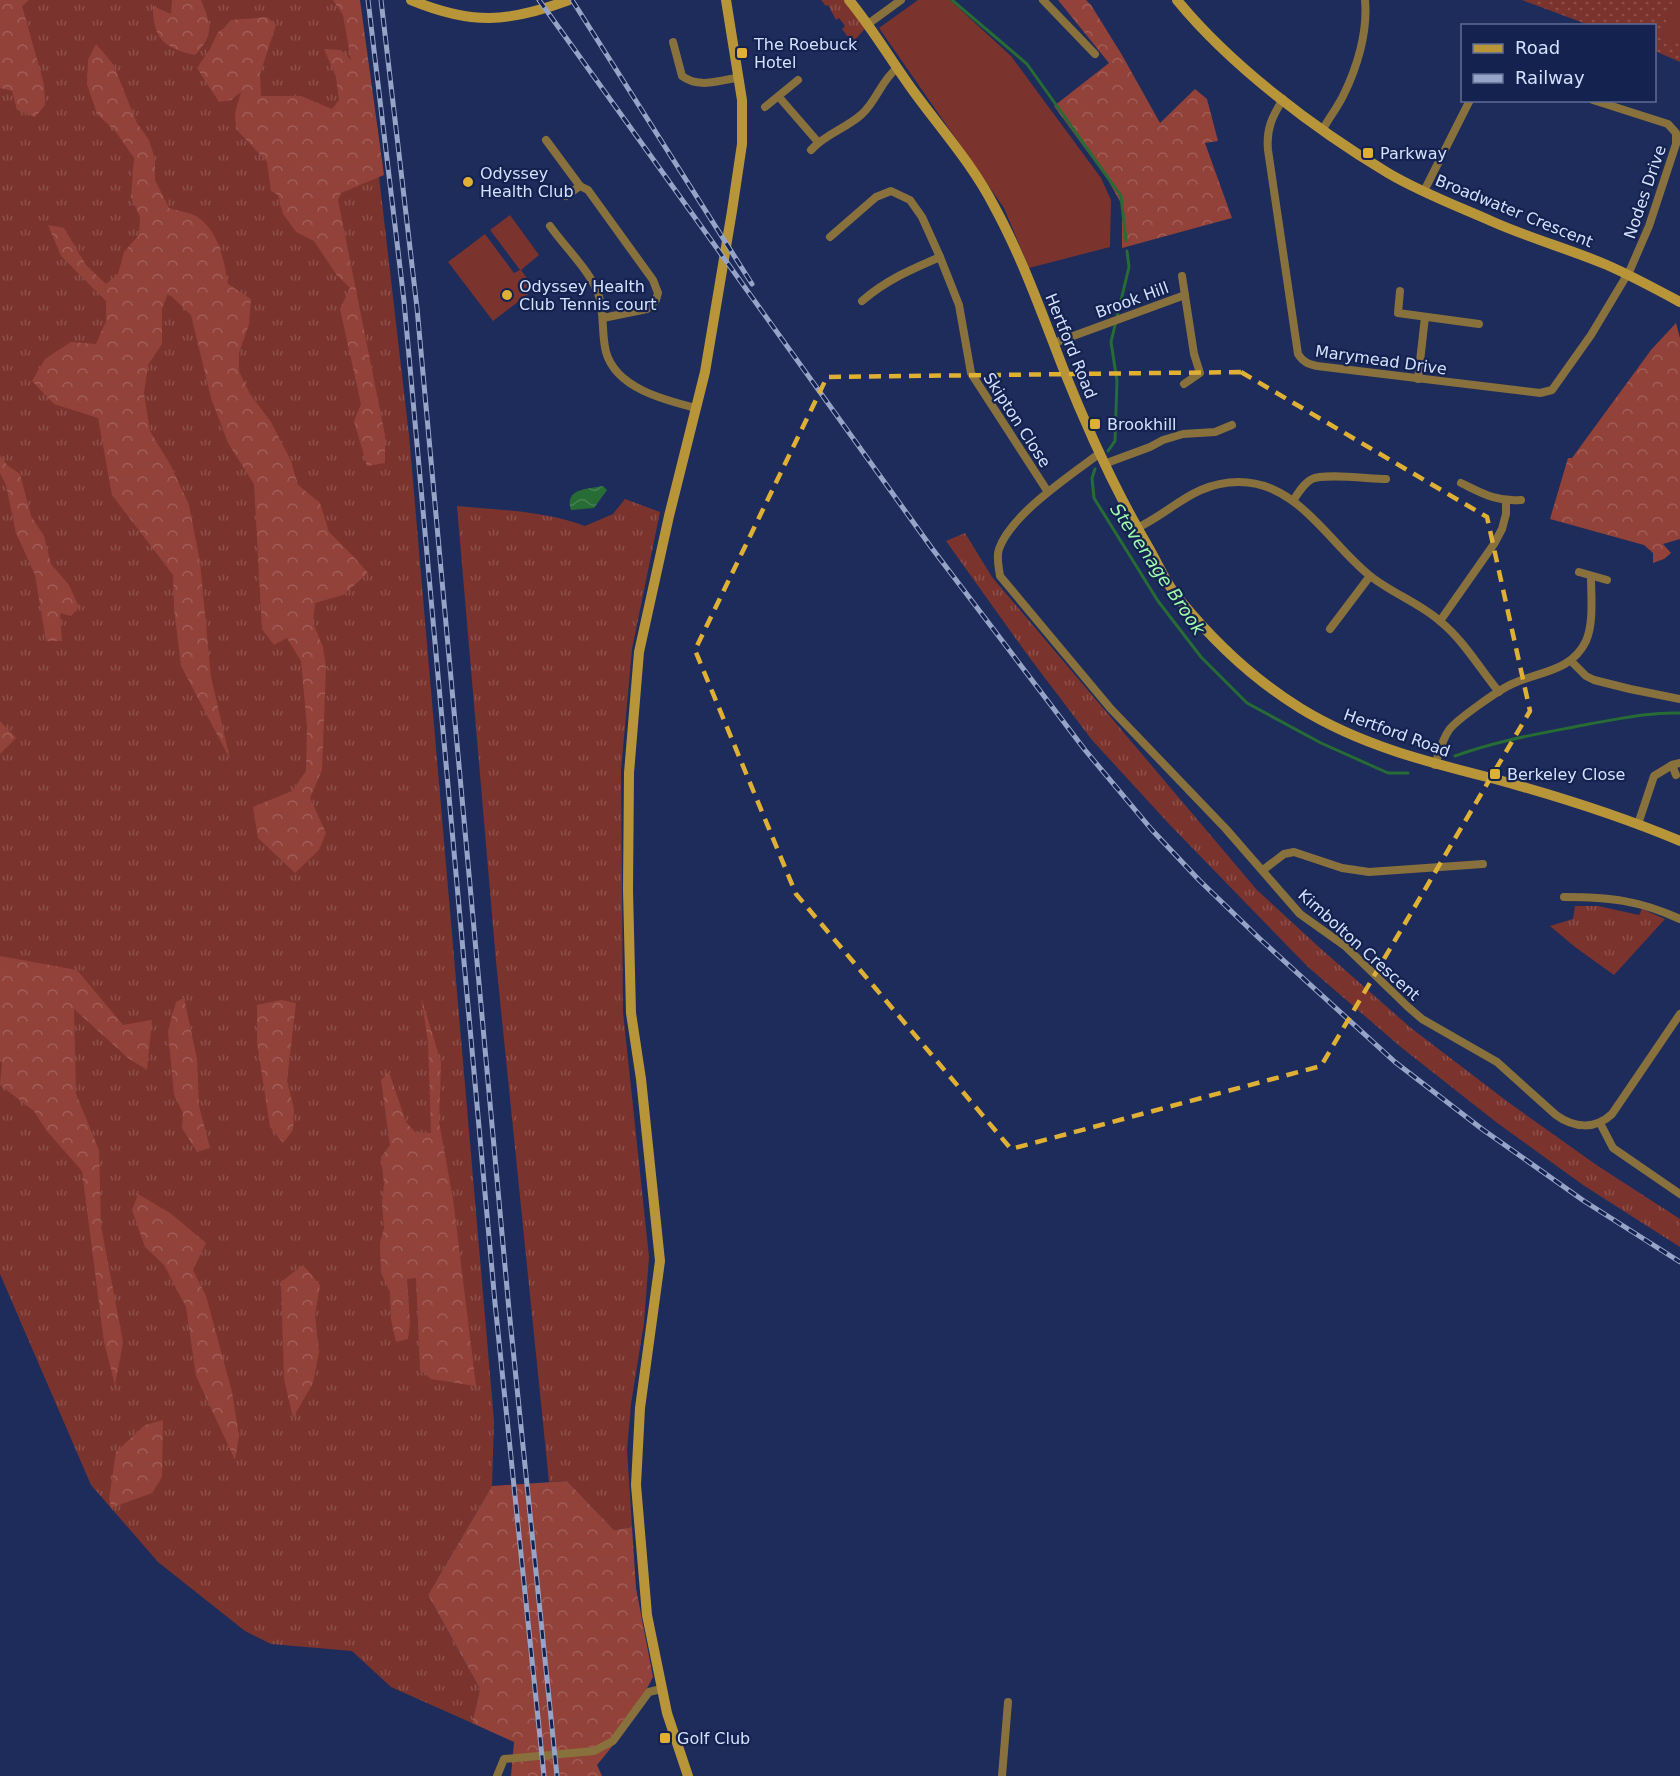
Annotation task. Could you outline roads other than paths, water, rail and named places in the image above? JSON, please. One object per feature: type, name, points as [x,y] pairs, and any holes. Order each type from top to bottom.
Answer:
[{"type":"street","points":[[411,0],[451,14],[483,19],[515,17],[569,0]]},
{"type":"street","points":[[688,1776],[667,1713],[646,1615],[636,1485],[640,1408],[660,1261],[643,1090],[631,1013],[628,900],[629,773],[639,652],[669,516],[705,372],[732,212],[743,128],[726,0]]},
{"type":"street","name":"Hertford Road","points":[[849,0],[963,158],[994,206],[1025,273],[1102,459],[1137,528],[1177,597],[1222,647],[1256,679],[1301,709],[1377,746],[1435,765],[1534,791],[1638,824],[1680,841]]},
{"type":"street","points":[[868,24],[901,0]]},
{"type":"street","points":[[1043,0],[1095,54]]},
{"type":"street","name":"Broadwater Crescent","points":[[1177,0],[1227,52],[1283,99],[1389,174],[1494,222],[1607,266],[1680,302]]},
{"type":"street","points":[[1323,129],[1342,99],[1351,77],[1362,40],[1366,12],[1365,0]]},
{"type":"street","points":[[673,42],[682,76],[690,82],[699,84],[738,78]]},
{"type":"street","points":[[811,150],[818,142],[862,114],[877,95],[887,76],[897,68]]},
{"type":"street","points":[[765,107],[798,80]]},
{"type":"street","points":[[779,97],[818,142]]},
{"type":"street","name":"Marymead Drive","points":[[1283,99],[1267,134],[1268,150],[1298,354],[1305,363],[1540,393],[1552,390],[1591,335],[1627,275]]},
{"type":"street","points":[[1424,191],[1469,102]]},
{"type":"street","name":"Nodes Drive","points":[[1599,102],[1664,122],[1672,127],[1677,136],[1671,162],[1649,226],[1627,275]]},
{"type":"street","points":[[546,140],[580,186],[588,190],[634,252],[653,280],[658,293],[656,300],[647,309],[603,318]]},
{"type":"street","points":[[566,196],[580,186]]},
{"type":"street","name":"Skipton Close","points":[[830,237],[876,197],[891,191],[910,200],[922,218],[940,256],[959,305],[971,373],[1048,492]]},
{"type":"street","points":[[550,226],[595,286],[603,318],[606,352],[613,369],[627,382],[643,390],[696,408]]},
{"type":"street","points":[[862,301],[880,286],[902,273],[940,256]]},
{"type":"street","name":"Brook Hill","points":[[1182,276],[1194,354],[1200,373],[1184,384]]},
{"type":"street","points":[[1400,291],[1398,313],[1479,324]]},
{"type":"street","name":"Brook Hill","points":[[1054,343],[1185,295]]},
{"type":"street","points":[[1418,379],[1425,317]]},
{"type":"street","name":"Kimbolton Crescent","points":[[1232,425],[1215,432],[1183,434],[1150,447],[1102,459],[1048,492],[1006,536],[999,550],[1000,576],[1111,709],[1226,829],[1300,914],[1345,946],[1422,1018],[1497,1062],[1563,1120],[1582,1126],[1600,1123]]},
{"type":"street","points":[[1293,501],[1303,486],[1313,478],[1386,480]]},
{"type":"street","points":[[1372,490],[1373,479]]},
{"type":"street","points":[[1137,528],[1184,498],[1205,488],[1222,484],[1239,482],[1255,484],[1293,501],[1370,576],[1440,621],[1458,639],[1499,692]]},
{"type":"street","points":[[1461,483],[1484,495],[1506,501],[1521,500]]},
{"type":"street","points":[[1440,621],[1498,537],[1506,514],[1506,501]]},
{"type":"street","points":[[1579,572],[1607,580]]},
{"type":"street","points":[[1330,629],[1370,576]]},
{"type":"street","points":[[1435,765],[1450,728],[1512,684],[1560,668],[1571,661],[1581,650],[1588,638],[1592,576]]},
{"type":"street","points":[[1338,619],[1346,625]]},
{"type":"street","points":[[1571,661],[1586,676],[1594,680],[1629,690],[1680,699]]},
{"type":"street","points":[[1638,824],[1652,780],[1659,772],[1676,764],[1676,775]]},
{"type":"street","points":[[1263,870],[1284,854],[1294,852],[1342,868],[1370,872],[1483,864]]},
{"type":"street","points":[[1564,897],[1594,896],[1623,900],[1644,905],[1680,919]]},
{"type":"street","points":[[1680,1014],[1617,1108],[1600,1123],[1613,1148],[1680,1194]]},
{"type":"street","points":[[497,1776],[504,1759],[594,1751],[613,1741],[649,1692],[662,1689]]},
{"type":"street","points":[[1002,1776],[1008,1702]]},
{"type":"water","points":[[603,486],[607,490],[594,508],[571,510],[571,497],[574,494],[584,489]]},
{"type":"waterway","name":"Stevenage Brook","points":[[952,0],[1027,64],[1121,196],[1126,241]]},
{"type":"waterway","name":"Stevenage Brook","points":[[1108,451],[1115,441],[1117,381],[1111,342],[1129,267],[1127,251]]},
{"type":"waterway","name":"Stevenage Brook","points":[[1095,469],[1092,478],[1094,498],[1158,601],[1201,657],[1247,703],[1321,743],[1388,773],[1408,773]]},
{"type":"waterway","name":"Stevenage Brook","points":[[1455,756],[1504,741],[1589,724],[1645,715],[1680,713]]},
{"type":"railway","points":[[368,0],[404,301],[495,1303],[544,1776]]},
{"type":"railway","points":[[381,0],[417,308],[509,1310],[557,1776]]},
{"type":"railway","points":[[539,0],[931,547],[1085,750],[1152,830],[1199,880],[1259,938],[1395,1062],[1482,1129],[1584,1201],[1680,1262]]},
{"type":"railway","points":[[572,0],[752,284]]},
{"type":"place","name":"The Roebuck Hotel","points":[[742,53]]},
{"type":"place","name":"Parkway","points":[[1368,153]]},
{"type":"place","name":"Odyssey Health Club","points":[[468,182]]},
{"type":"place","name":"Odyssey Health Club Tennis court","points":[[507,295]]},
{"type":"place","name":"Brookhill","points":[[1095,424]]},
{"type":"place","name":"Berkeley Close","points":[[1495,774]]},
{"type":"place","name":"Golf Club","points":[[665,1738]]}]
